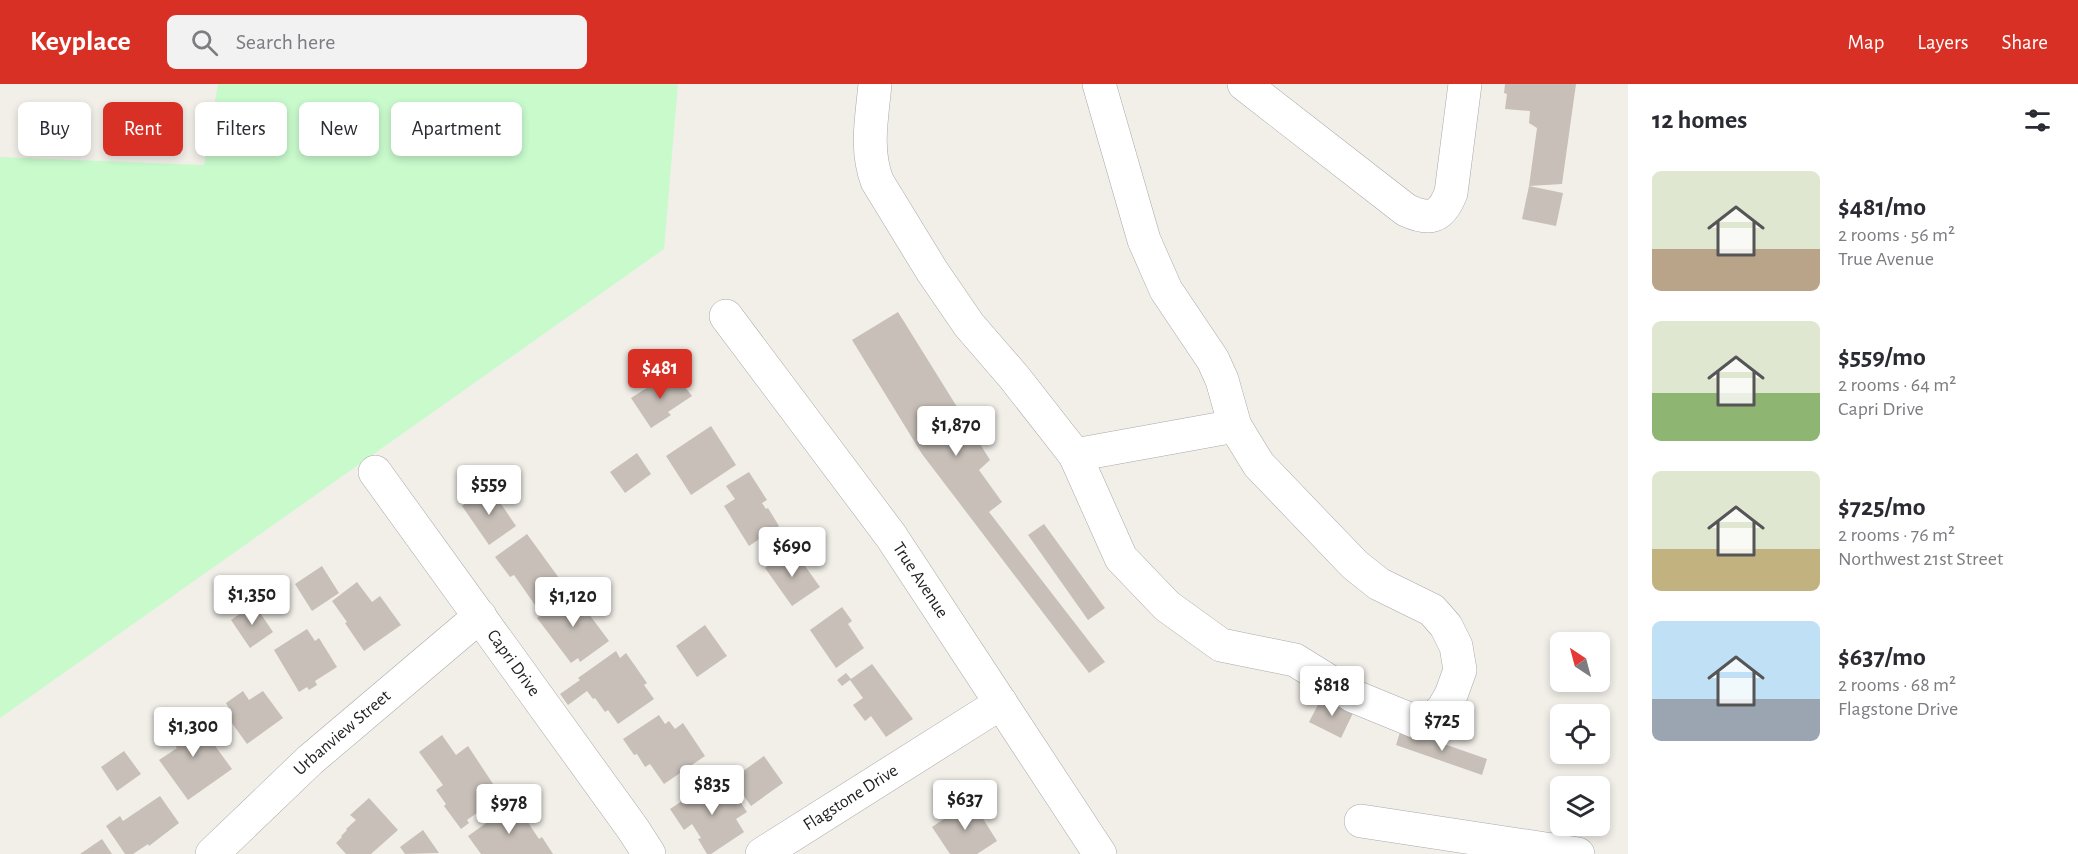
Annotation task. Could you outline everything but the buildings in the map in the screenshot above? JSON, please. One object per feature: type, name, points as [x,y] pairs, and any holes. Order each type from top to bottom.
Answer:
[{"type":"street","points":[[875,84],[869,145],[871,165],[877,181],[932,272],[969,325],[1014,377],[1075,455],[1121,558],[1167,606],[1221,645],[1294,660],[1353,696],[1419,723],[1432,719],[1443,709],[1460,670],[1456,646],[1446,626],[1432,610],[1378,584],[1355,565],[1259,465],[1235,426],[1222,380],[1213,360],[1167,290],[1144,240],[1099,84]]},
{"type":"street","points":[[1244,84],[1406,210],[1422,218],[1437,214],[1446,207],[1450,193],[1465,84]]},
{"type":"street","name":"True Avenue","points":[[726,316],[891,536],[1100,854]]},
{"type":"street","points":[[1075,455],[1235,426]]},
{"type":"street","name":"Capri Drive","points":[[375,472],[649,854]]},
{"type":"street","name":"Urbanview Street","points":[[212,854],[310,760],[480,616]]},
{"type":"street","name":"Flagstone Drive","points":[[762,854],[1001,703]]},
{"type":"street","points":[[1361,821],[1578,854]]},
{"type":"green space","points":[[218,84],[678,84],[664,249],[0,718],[0,157],[204,165],[206,156],[287,156],[287,102],[215,102]]}]
